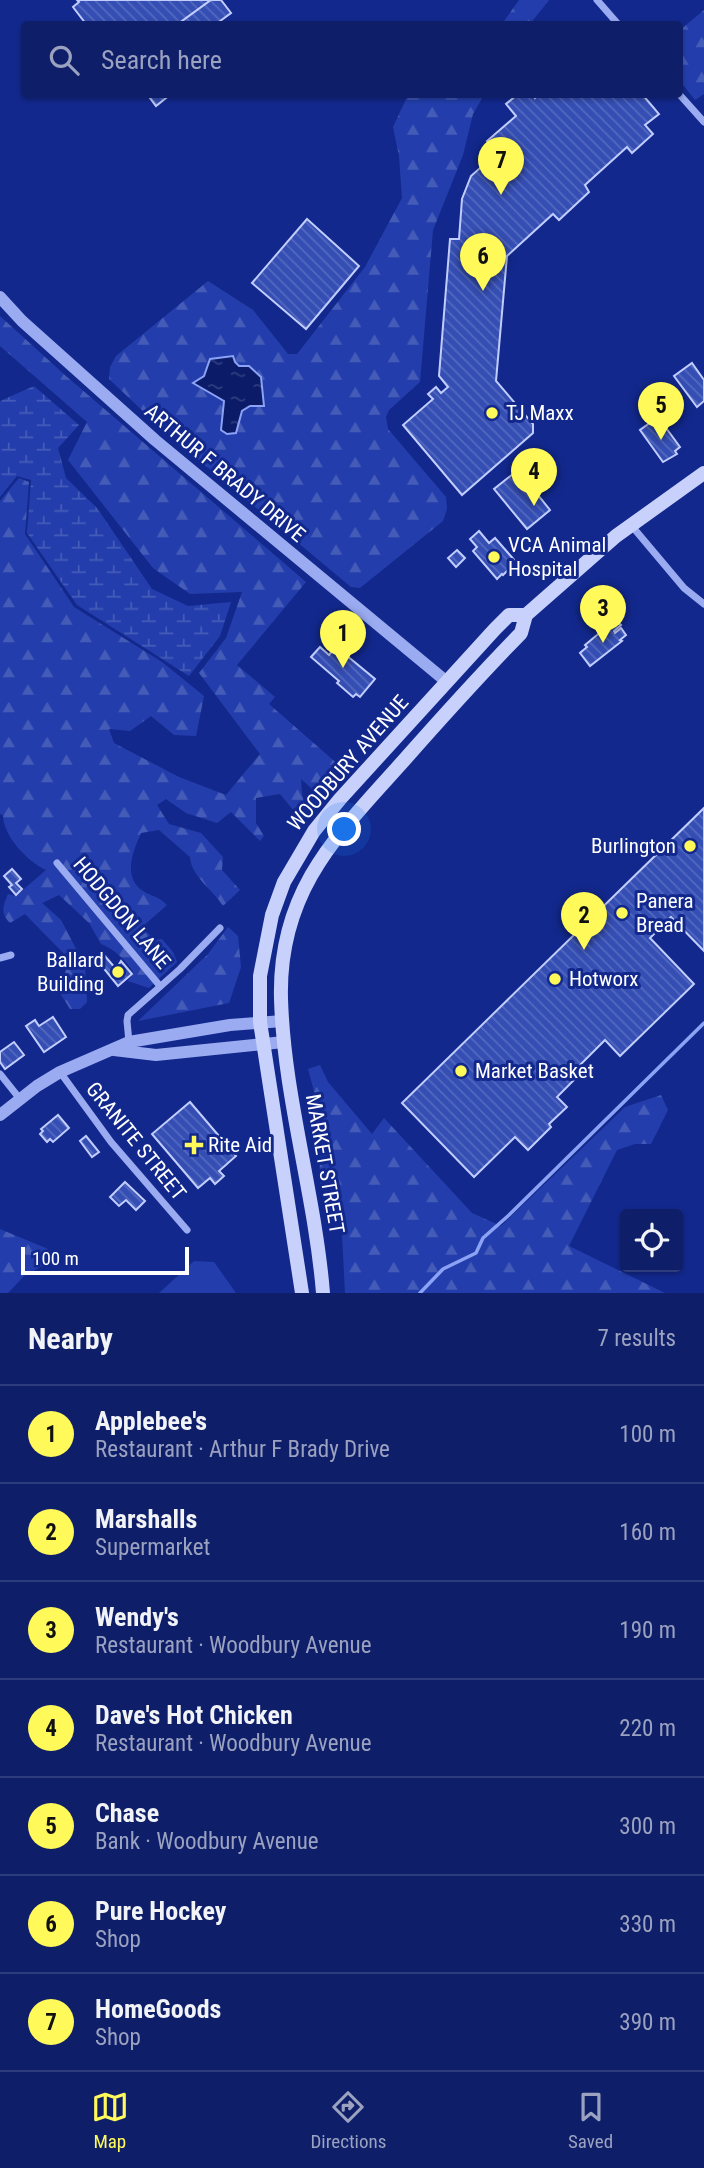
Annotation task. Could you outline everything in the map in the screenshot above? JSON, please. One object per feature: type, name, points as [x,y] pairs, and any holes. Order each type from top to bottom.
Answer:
[{"type":"main road","name":"WOODBURY AVENUE","points":[[284,1042],[281,986],[288,934],[301,896],[318,860],[345,825],[521,633],[526,615],[585,561],[631,524],[704,473]]},
{"type":"main road","name":"WOODBURY AVENUE","points":[[262,1044],[260,976],[267,935],[279,895],[293,864],[314,831],[341,799],[509,615],[526,615]]},
{"type":"main road","name":"MARKET STREET","points":[[284,1042],[323,1293]]},
{"type":"main road","name":"MARKET STREET","points":[[262,1044],[302,1293]]},
{"type":"street","points":[[597,0],[615,21]]},
{"type":"street","points":[[683,98],[704,122]]},
{"type":"street","name":"ARTHUR F BRADY DRIVE","points":[[0,297],[22,321],[155,440],[432,670],[443,686]]},
{"type":"street","points":[[631,524],[684,587],[704,604]]},
{"type":"street","name":"HODGDON LANE","points":[[57,863],[160,986]]},
{"type":"street","points":[[129,1042],[128,1015],[220,928]]},
{"type":"street","points":[[0,958],[11,955]]},
{"type":"street","points":[[0,1115],[60,1072],[129,1042],[230,1025],[282,1021]]},
{"type":"street","points":[[113,1050],[156,1055],[284,1042]]},
{"type":"street","name":"GRANITE STREET","points":[[60,1072],[111,1142],[187,1230]]},
{"type":"street","points":[[0,1074],[20,1099]]},
{"type":"green space","points":[[519,0],[549,0],[532,21],[504,21]]},
{"type":"green space","points":[[704,10],[704,94],[695,100],[683,85],[683,28]]},
{"type":"green space","points":[[407,98],[482,98],[473,114],[463,155],[433,230],[420,382],[389,410],[386,417],[388,429],[446,497],[447,509],[443,521],[360,588],[351,587],[164,431],[109,379],[110,367],[116,356],[208,281],[253,310],[288,354],[297,354],[365,267],[402,198],[399,156],[393,127]]},
{"type":"green space","points":[[0,316],[306,582],[237,665],[275,697],[269,704],[340,766],[345,762],[350,766],[328,792],[320,796],[301,779],[308,818],[305,821],[298,823],[294,811],[280,794],[256,798],[256,823],[264,836],[260,841],[231,812],[217,823],[186,813],[166,799],[157,805],[169,824],[201,833],[223,857],[222,870],[240,890],[223,906],[198,877],[190,857],[159,830],[141,833],[131,864],[133,879],[143,891],[167,905],[142,927],[154,940],[162,939],[173,952],[177,962],[149,988],[128,981],[134,973],[127,964],[115,952],[101,944],[89,923],[59,895],[42,903],[61,920],[85,966],[87,1002],[80,1009],[70,1009],[58,990],[70,960],[25,914],[10,923],[4,913],[8,894],[16,896],[46,870],[32,861],[12,840],[3,815],[0,814],[0,501],[19,478],[29,482],[25,534],[74,607],[162,662],[204,696],[196,736],[174,735],[151,716],[130,731],[109,729],[114,743],[179,777],[226,795],[260,754],[199,673],[226,638],[242,592],[190,594],[153,568],[68,460],[87,422],[0,346]]},
{"type":"green space","points":[[34,386],[79,425],[58,448],[66,478],[97,508],[152,589],[188,606],[231,602],[220,636],[189,676],[77,605],[27,533],[31,480],[17,476],[0,497],[0,401]]},
{"type":"green space","points":[[228,927],[238,936],[241,967],[229,1003],[138,1021],[208,954]]},
{"type":"green space","points":[[320,1065],[328,1082],[372,1134],[384,1118],[472,1213],[501,1226],[625,1107],[661,1095],[668,1110],[651,1144],[635,1144],[617,1150],[569,1246],[665,1293],[345,1293],[341,1214],[320,1187],[319,1110],[308,1069]]},
{"type":"green space","points":[[0,1229],[48,1249],[40,1256],[46,1264],[24,1276],[8,1293],[0,1293]]},
{"type":"green space","points":[[194,1261],[214,1262],[236,1293],[159,1293]]},
{"type":"water","points":[[233,356],[239,366],[249,366],[261,377],[264,406],[250,406],[242,411],[236,433],[227,434],[221,430],[224,401],[193,383],[204,376],[210,359]]},
{"type":"building","points":[[77,0],[211,0],[182,21],[84,21],[73,7],[79,2]]},
{"type":"building","points":[[211,0],[221,0],[231,13],[220,21],[182,21]]},
{"type":"building","points":[[150,98],[166,98],[156,106]]},
{"type":"building","points":[[513,98],[645,98],[659,114],[645,125],[653,134],[632,153],[627,147],[585,185],[589,192],[559,220],[553,214],[507,256],[496,381],[533,424],[533,433],[462,495],[403,425],[433,399],[428,394],[436,387],[441,393],[448,387],[439,376],[450,239],[459,239],[462,199],[471,176],[497,153],[487,141],[516,116],[506,104]]},
{"type":"building","points":[[307,219],[359,266],[306,329],[252,283]]},
{"type":"building","points":[[692,363],[704,380],[704,401],[697,407],[674,376]]},
{"type":"building","points":[[658,417],[680,447],[675,451],[677,454],[663,462],[640,430]]},
{"type":"building","points":[[518,470],[550,510],[527,529],[494,489]]},
{"type":"building","name":"VCA Animal Hospital","points":[[479,531],[489,543],[495,538],[516,562],[497,579],[473,551],[477,547],[470,539]]},
{"type":"building","points":[[457,550],[465,558],[456,567],[448,558]]},
{"type":"building","points":[[618,622],[621,625],[615,633],[621,628],[626,635],[590,666],[580,653],[587,647],[585,645],[609,625],[611,628]]},
{"type":"building","points":[[338,644],[348,653],[346,655],[375,679],[360,697],[356,694],[353,697],[311,657],[320,647],[329,655]]},
{"type":"building","points":[[704,808],[704,951],[671,917],[650,938],[694,984],[620,1056],[605,1040],[571,1074],[575,1079],[557,1097],[567,1107],[549,1124],[551,1127],[528,1150],[515,1137],[474,1177],[402,1103]]},
{"type":"building","points":[[12,869],[21,879],[16,883],[22,889],[16,895],[4,876]]},
{"type":"building","name":"Ballard Building","points":[[104,955],[116,969],[121,961],[132,974],[118,986],[97,960]]},
{"type":"building","points":[[53,1017],[66,1037],[44,1052],[26,1026],[35,1020],[39,1026]]},
{"type":"building","points":[[14,1042],[24,1055],[5,1069],[0,1062],[0,1052]]},
{"type":"building","name":"Rite Aid","points":[[190,1102],[236,1156],[219,1171],[224,1176],[215,1184],[210,1178],[198,1188],[152,1134]]},
{"type":"building","points":[[58,1115],[69,1128],[53,1142],[50,1139],[47,1142],[40,1134],[43,1131],[41,1129]]},
{"type":"building","points":[[86,1136],[99,1152],[92,1157],[80,1141]]},
{"type":"building","points":[[125,1182],[145,1201],[136,1210],[126,1200],[119,1206],[110,1197]]},
{"type":"waterway","points":[[420,1293],[443,1269],[476,1253],[483,1238],[704,1023]]},
{"type":"place","name":"HomeGoods","points":[[501,195]]},
{"type":"place","name":"Pure Hockey","points":[[483,291]]},
{"type":"place","name":"TJ Maxx","points":[[492,413]]},
{"type":"place","name":"Chase","points":[[661,440]]},
{"type":"place","name":"Dave's Hot Chicken","points":[[534,506]]},
{"type":"place","name":"VCA Animal Hospital","points":[[494,557]]},
{"type":"place","name":"Wendy's","points":[[603,643]]},
{"type":"place","name":"Applebee's","points":[[343,668]]},
{"type":"place","name":"Burlington","points":[[690,846]]},
{"type":"place","name":"Panera Bread","points":[[622,913]]},
{"type":"place","name":"Marshalls","points":[[584,950]]},
{"type":"place","name":"Ballard Building","points":[[118,972]]},
{"type":"place","name":"Hotworx","points":[[555,979]]},
{"type":"place","name":"Market Basket","points":[[461,1071]]},
{"type":"place","name":"Rite Aid","points":[[194,1145]]}]
